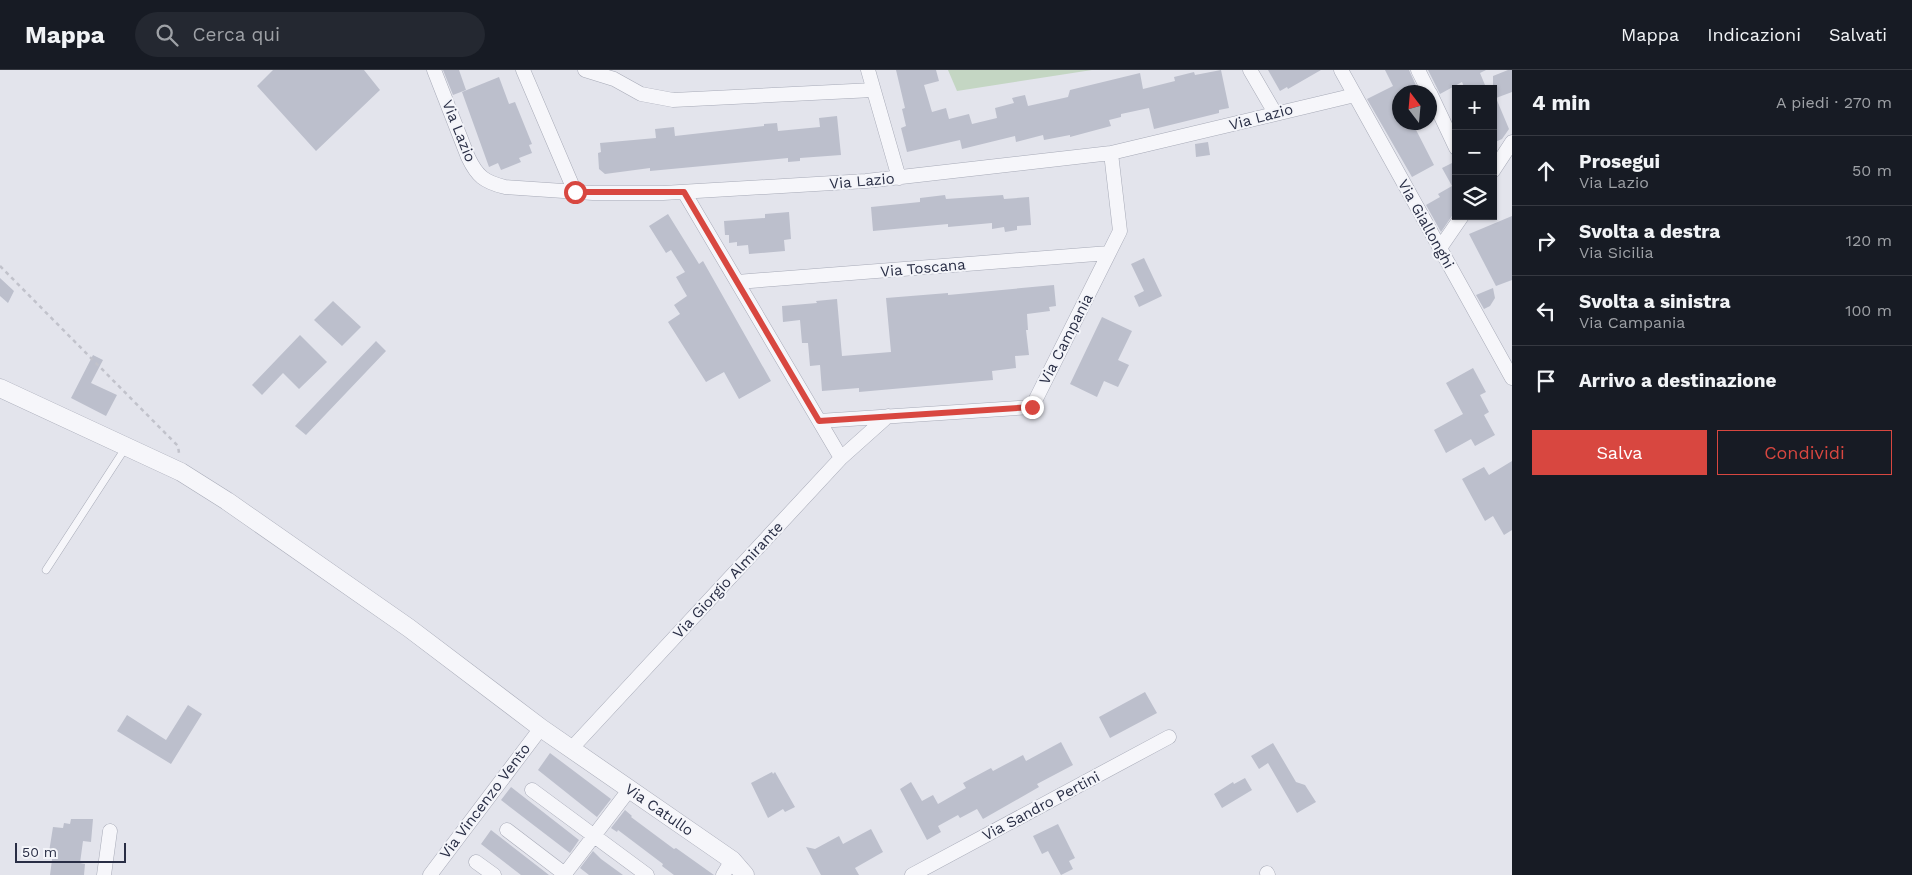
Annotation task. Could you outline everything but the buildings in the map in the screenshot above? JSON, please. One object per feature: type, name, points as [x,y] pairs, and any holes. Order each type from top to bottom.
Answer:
[{"type":"street","name":"Via Lazio","points":[[434,70],[468,157],[482,178],[493,184],[505,187],[575,192],[684,192],[866,182],[1111,153],[1210,131],[1275,113],[1354,95]]},
{"type":"street","points":[[523,70],[575,192]]},
{"type":"street","points":[[585,70],[614,79],[641,94],[673,100],[873,90]]},
{"type":"street","points":[[868,70],[899,178]]},
{"type":"street","points":[[1250,70],[1275,113]]},
{"type":"street","name":"Via Giallonghi","points":[[1341,70],[1512,378]]},
{"type":"street","points":[[1418,70],[1425,85]]},
{"type":"street","points":[[1437,109],[1452,140]]},
{"type":"street","points":[[1497,165],[1512,142]]},
{"type":"street","name":"Via Campania","points":[[819,421],[1032,407],[1120,231],[1111,153]]},
{"type":"street","points":[[684,192],[841,458]]},
{"type":"street","points":[[1440,248],[1459,220]]},
{"type":"street","name":"Via Toscana","points":[[737,282],[1109,253]]},
{"type":"street","name":"Via Catullo","points":[[0,388],[181,472],[228,501],[410,628],[541,728],[629,790],[728,868],[744,875]]},
{"type":"street","name":"Via Giorgio Almirante","points":[[571,748],[841,458],[888,416]]},
{"type":"street","name":"Via Vincenzo Vento","points":[[430,875],[541,728]]},
{"type":"street","name":"Via Sandro Pertini","points":[[912,875],[1169,737]]},
{"type":"street","points":[[532,790],[647,875]]},
{"type":"street","points":[[507,830],[565,875],[629,790]]},
{"type":"street","points":[[104,875],[110,831]]},
{"type":"street","points":[[476,862],[494,875]]},
{"type":"lane","points":[[46,570],[126,446]]},
{"type":"path","points":[[0,266],[178,446],[181,472]]},
{"type":"green space","points":[[948,70],[1092,70],[957,91]]},
{"type":"route","points":[[575,192],[684,192],[819,421],[1032,407]]}]
